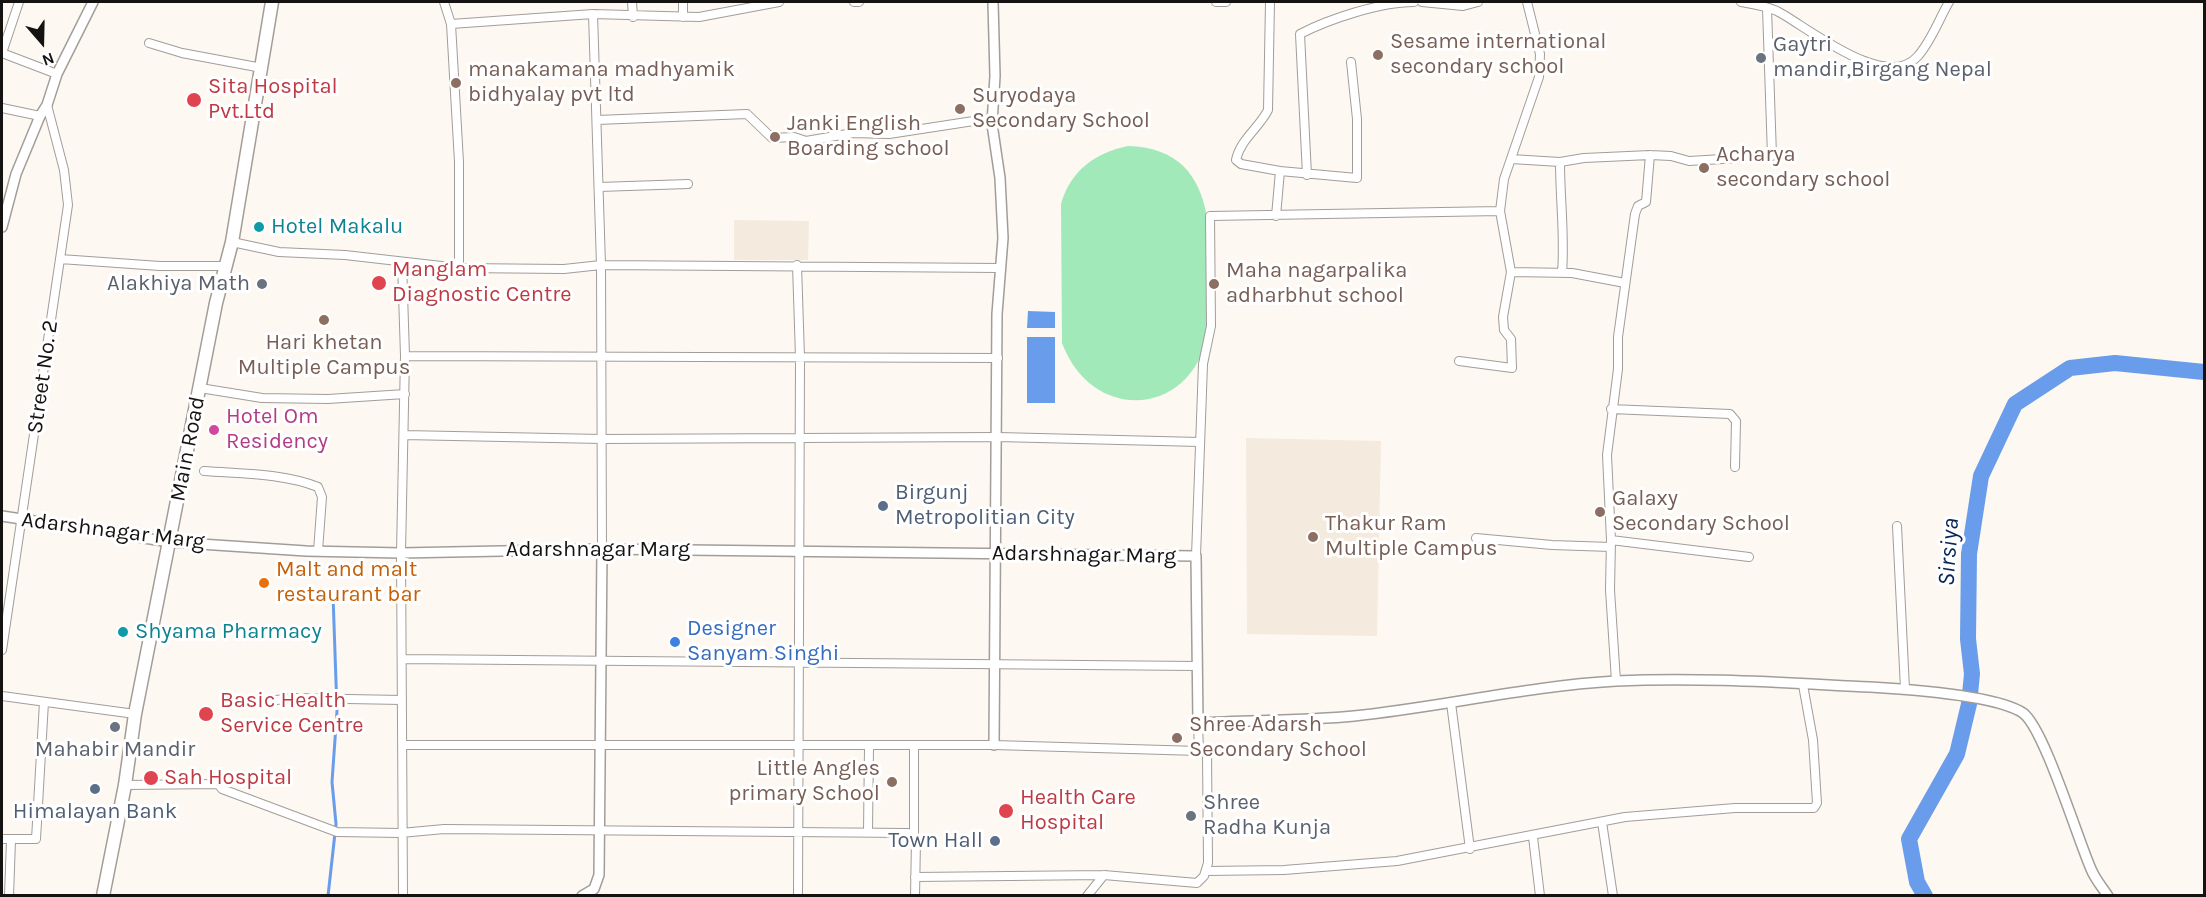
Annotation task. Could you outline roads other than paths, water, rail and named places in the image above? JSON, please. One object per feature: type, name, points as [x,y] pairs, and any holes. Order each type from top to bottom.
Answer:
[{"type":"main road","name":"Main Road","points":[[103,896],[125,785],[135,714],[225,266],[232,243],[272,2]]},
{"type":"street","points":[[19,2],[2,53],[57,74]]},
{"type":"street","points":[[2,227],[16,174],[40,116],[47,105],[57,74],[93,2]]},
{"type":"street","points":[[444,2],[451,24],[459,162],[459,268]]},
{"type":"street","points":[[632,2],[633,17]]},
{"type":"street","points":[[683,2],[683,17]]},
{"type":"street","points":[[451,24],[593,14],[633,17],[699,17],[779,2]]},
{"type":"street","points":[[854,2],[859,2]]},
{"type":"street","points":[[993,2],[996,76],[993,118],[1000,178],[1003,238],[999,268],[994,745]]},
{"type":"street","points":[[1215,2],[1226,2]]},
{"type":"street","points":[[1270,2],[1268,110],[1262,122],[1243,142],[1236,160],[1240,164],[1307,175],[1357,178],[1357,119],[1351,62]]},
{"type":"street","points":[[1307,175],[1300,34],[1315,26],[1374,9],[1413,2]]},
{"type":"street","points":[[1422,2],[1463,6],[1478,2]]},
{"type":"street","points":[[1459,361],[1512,368],[1511,339],[1504,330],[1503,317],[1511,272],[1500,211],[1504,179],[1539,77],[1540,54],[1526,2]]},
{"type":"street","points":[[1741,2],[1776,11],[1837,50],[1865,62],[1903,66],[1916,59],[1949,2]]},
{"type":"street","points":[[1511,159],[1560,162],[1584,158],[1650,155],[1671,156],[1689,161],[1772,156],[1767,8]]},
{"type":"street","points":[[582,896],[594,889],[599,876],[602,549],[601,265],[593,14]]},
{"type":"street","points":[[149,43],[182,53],[262,68]]},
{"type":"street","name":"Street No. 2","points":[[2,650],[68,205],[67,187],[47,105]]},
{"type":"street","points":[[2,108],[40,116]]},
{"type":"street","points":[[597,120],[747,114],[772,138],[794,137],[806,141],[853,132],[889,134],[993,118]]},
{"type":"street","points":[[1616,681],[1610,601],[1608,455],[1624,283],[1635,214],[1638,206],[1646,202],[1650,155]]},
{"type":"street","points":[[1560,162],[1560,201],[1565,242],[1562,273]]},
{"type":"street","points":[[1276,216],[1280,171]]},
{"type":"street","points":[[599,187],[688,184]]},
{"type":"street","points":[[1199,751],[1196,556],[1203,364],[1211,326],[1210,216],[1500,211]]},
{"type":"street","points":[[232,243],[290,254],[345,255],[459,268],[564,269],[601,265],[797,265],[999,268]]},
{"type":"street","points":[[60,259],[160,266],[225,266]]},
{"type":"street","points":[[402,262],[405,356],[401,553],[403,896]]},
{"type":"street","points":[[797,265],[800,357],[798,896]]},
{"type":"street","points":[[1511,272],[1562,273],[1624,283]]},
{"type":"street","points":[[405,356],[998,358]]},
{"type":"street","points":[[200,388],[262,398],[328,399],[405,394]]},
{"type":"street","points":[[1611,410],[1730,414],[1737,421],[1735,467]]},
{"type":"street","points":[[404,435],[602,439],[998,437],[1200,442]]},
{"type":"street","points":[[204,471],[277,476],[300,480],[318,487],[322,497],[318,551]]},
{"type":"street","name":"Adarshnagar Marg","points":[[2,516],[170,542],[318,551],[401,553],[602,549],[1196,556]]},
{"type":"street","points":[[1897,526],[1905,689]]},
{"type":"street","points":[[1476,537],[1552,546],[1611,544],[1749,557]]},
{"type":"street","points":[[403,659],[1197,666]]},
{"type":"street","points":[[1198,723],[1351,716],[1451,703],[1552,686],[1616,681],[1722,680],[1923,690],[1994,703],[2021,711],[2029,718],[2053,770],[2092,872],[2108,896]]},
{"type":"street","points":[[1206,871],[1284,870],[1397,861],[1654,814],[1735,808],[1814,808],[1817,803],[1813,740],[1803,684]]},
{"type":"street","points":[[2,696],[135,714]]},
{"type":"street","points":[[243,704],[293,698],[402,700]]},
{"type":"street","points":[[2,839],[34,841],[37,838],[44,702]]},
{"type":"street","points":[[1451,703],[1470,849]]},
{"type":"street","points":[[403,745],[797,747],[994,745],[1207,753],[1206,871],[1197,884],[1104,875],[915,877]]},
{"type":"street","points":[[868,832],[869,747]]},
{"type":"street","points":[[914,747],[915,896]]},
{"type":"street","points":[[125,785],[218,784],[222,789],[333,831],[401,833],[444,829],[599,829],[914,834]]},
{"type":"street","points":[[1602,822],[1613,896]]},
{"type":"street","points":[[1533,837],[1540,896]]},
{"type":"street","points":[[9,896],[10,840]]},
{"type":"street","points":[[1087,896],[1104,875]]},
{"type":"water","points":[[1028,311],[1055,312],[1055,328],[1027,328]]},
{"type":"water","points":[[1027,337],[1055,337],[1055,403],[1027,403]]},
{"type":"waterway","name":"Sirsiya","points":[[1925,896],[1917,882],[1909,839],[1957,754],[1969,704],[1972,674],[1968,639],[1969,554],[1981,476],[2015,404],[2070,368],[2115,363],[2204,372]]},
{"type":"waterway","points":[[328,896],[336,824],[332,782],[337,711],[333,595]]},
{"type":"place","name":"Sesame international secondary school","points":[[1378,55]]},
{"type":"place","name":"Gaytri mandir,Birgang Nepal","points":[[1761,58]]},
{"type":"place","name":"manakamana madhyamik bidhyalay pvt ltd","points":[[456,83]]},
{"type":"place","name":"Sita Hospital Pvt.Ltd","points":[[194,100]]},
{"type":"place","name":"Suryodaya Secondary School","points":[[960,109]]},
{"type":"place","name":"Janki English Boarding school","points":[[775,137]]},
{"type":"place","name":"Acharya secondary school","points":[[1704,168]]},
{"type":"place","name":"Hotel Makalu","points":[[259,227]]},
{"type":"place","name":"Manglam Diagnostic Centre","points":[[379,283]]},
{"type":"place","name":"Alakhiya Math","points":[[262,284]]},
{"type":"place","name":"Maha nagarpalika adharbhut school","points":[[1214,284]]},
{"type":"place","name":"Hari khetan Multiple Campus","points":[[324,320]]},
{"type":"place","name":"Hotel Om Residency","points":[[214,430]]},
{"type":"place","name":"Birgunj Metropolitian City","points":[[883,506]]},
{"type":"place","name":"Galaxy Secondary School","points":[[1600,512]]},
{"type":"place","name":"Thakur Ram Multiple Campus","points":[[1313,537]]},
{"type":"place","name":"Malt and malt restaurant bar","points":[[264,583]]},
{"type":"place","name":"Shyama Pharmacy","points":[[123,632]]},
{"type":"place","name":"Designer Sanyam Singhi","points":[[675,642]]},
{"type":"place","name":"Basic Health Service Centre","points":[[206,714]]},
{"type":"place","name":"Mahabir Mandir","points":[[115,727]]},
{"type":"place","name":"Shree Adarsh Secondary School","points":[[1177,738]]},
{"type":"place","name":"Sah Hospital","points":[[151,778]]},
{"type":"place","name":"Little Angles primary School","points":[[892,782]]},
{"type":"place","name":"Himalayan Bank","points":[[95,789]]},
{"type":"place","name":"Health Care Hospital","points":[[1006,811]]},
{"type":"place","name":"Shree Radha Kunja","points":[[1191,816]]},
{"type":"place","name":"Town Hall","points":[[995,841]]}]
